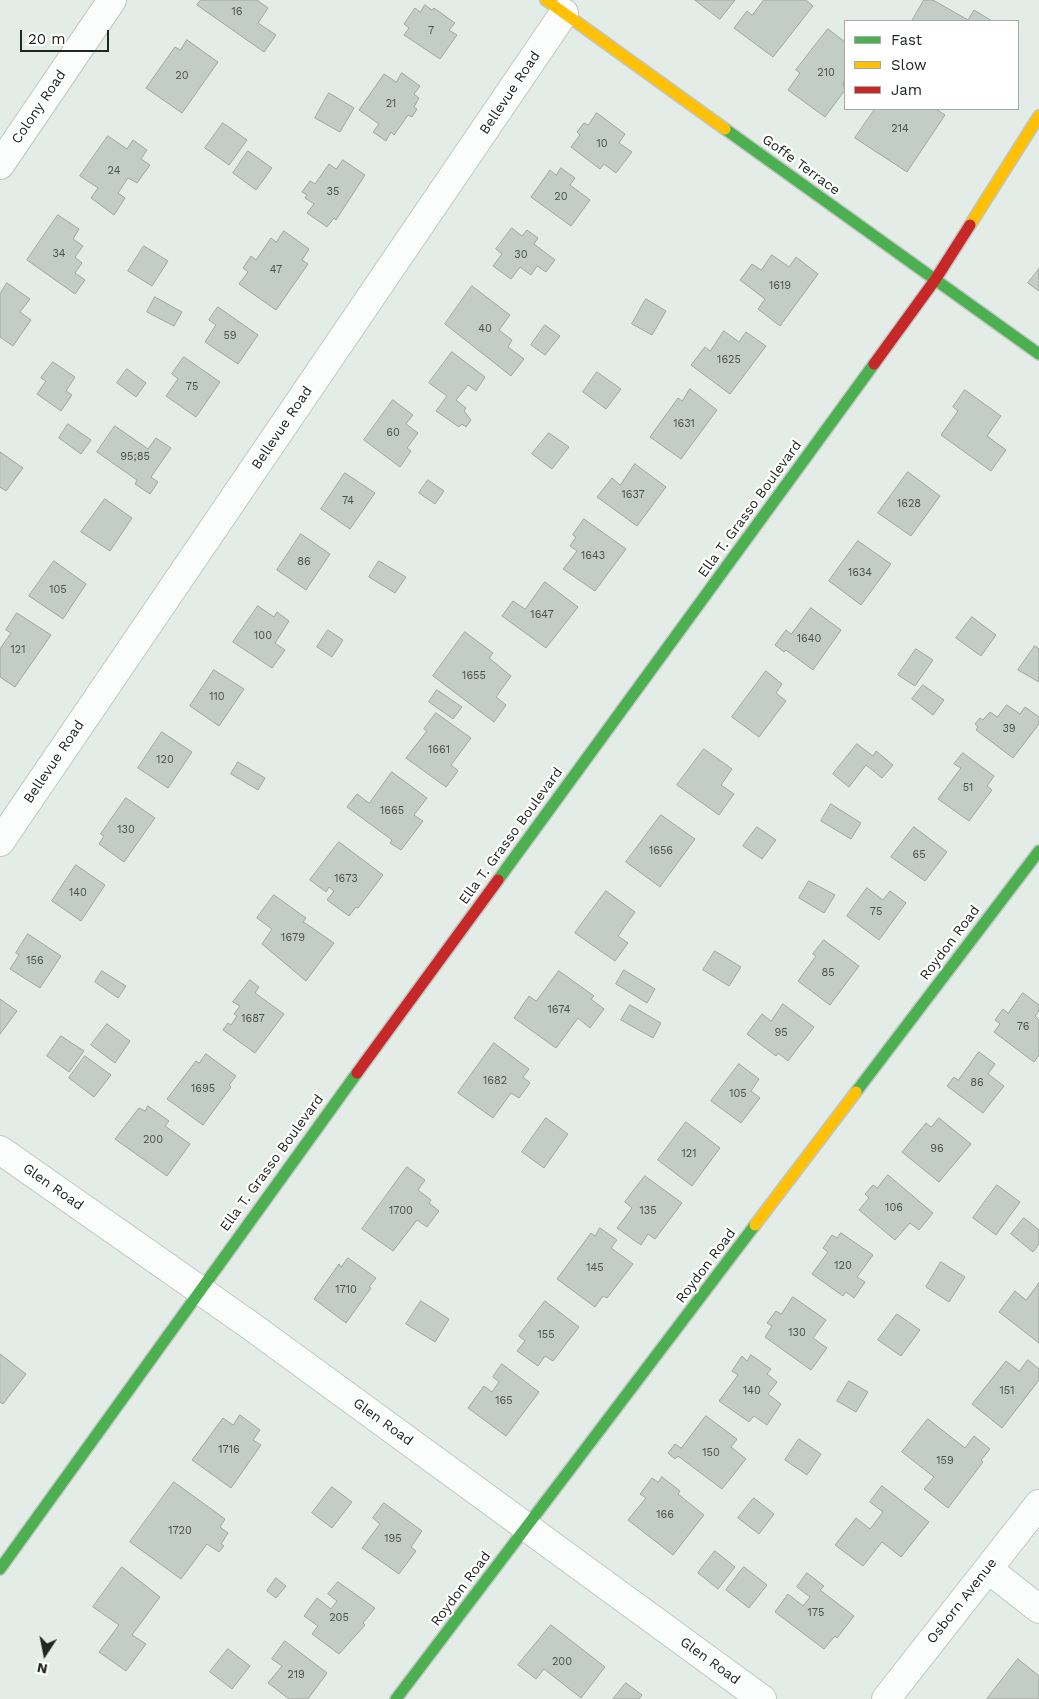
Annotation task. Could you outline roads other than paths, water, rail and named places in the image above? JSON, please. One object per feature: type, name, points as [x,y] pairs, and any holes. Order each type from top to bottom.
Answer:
[{"type":"main road","name":"Goffe Terrace","points":[[555,7],[1039,354]]},
{"type":"main road","name":"Ella T. Grasso Boulevard","points":[[0,1569],[199,1289],[935,280],[1039,116]]},
{"type":"main road","name":"Roydon Road","points":[[396,1699],[528,1528],[1039,851]]},
{"type":"street","name":"Colony Road","points":[[0,165],[112,0]]},
{"type":"street","name":"Bellevue Road","points":[[0,842],[555,7]]},
{"type":"street","name":"Glen Road","points":[[0,1150],[199,1289],[762,1699]]},
{"type":"street","name":"Osborn Avenue","points":[[886,1699],[1039,1504]]},
{"type":"street","points":[[988,1569],[1039,1609]]}]
